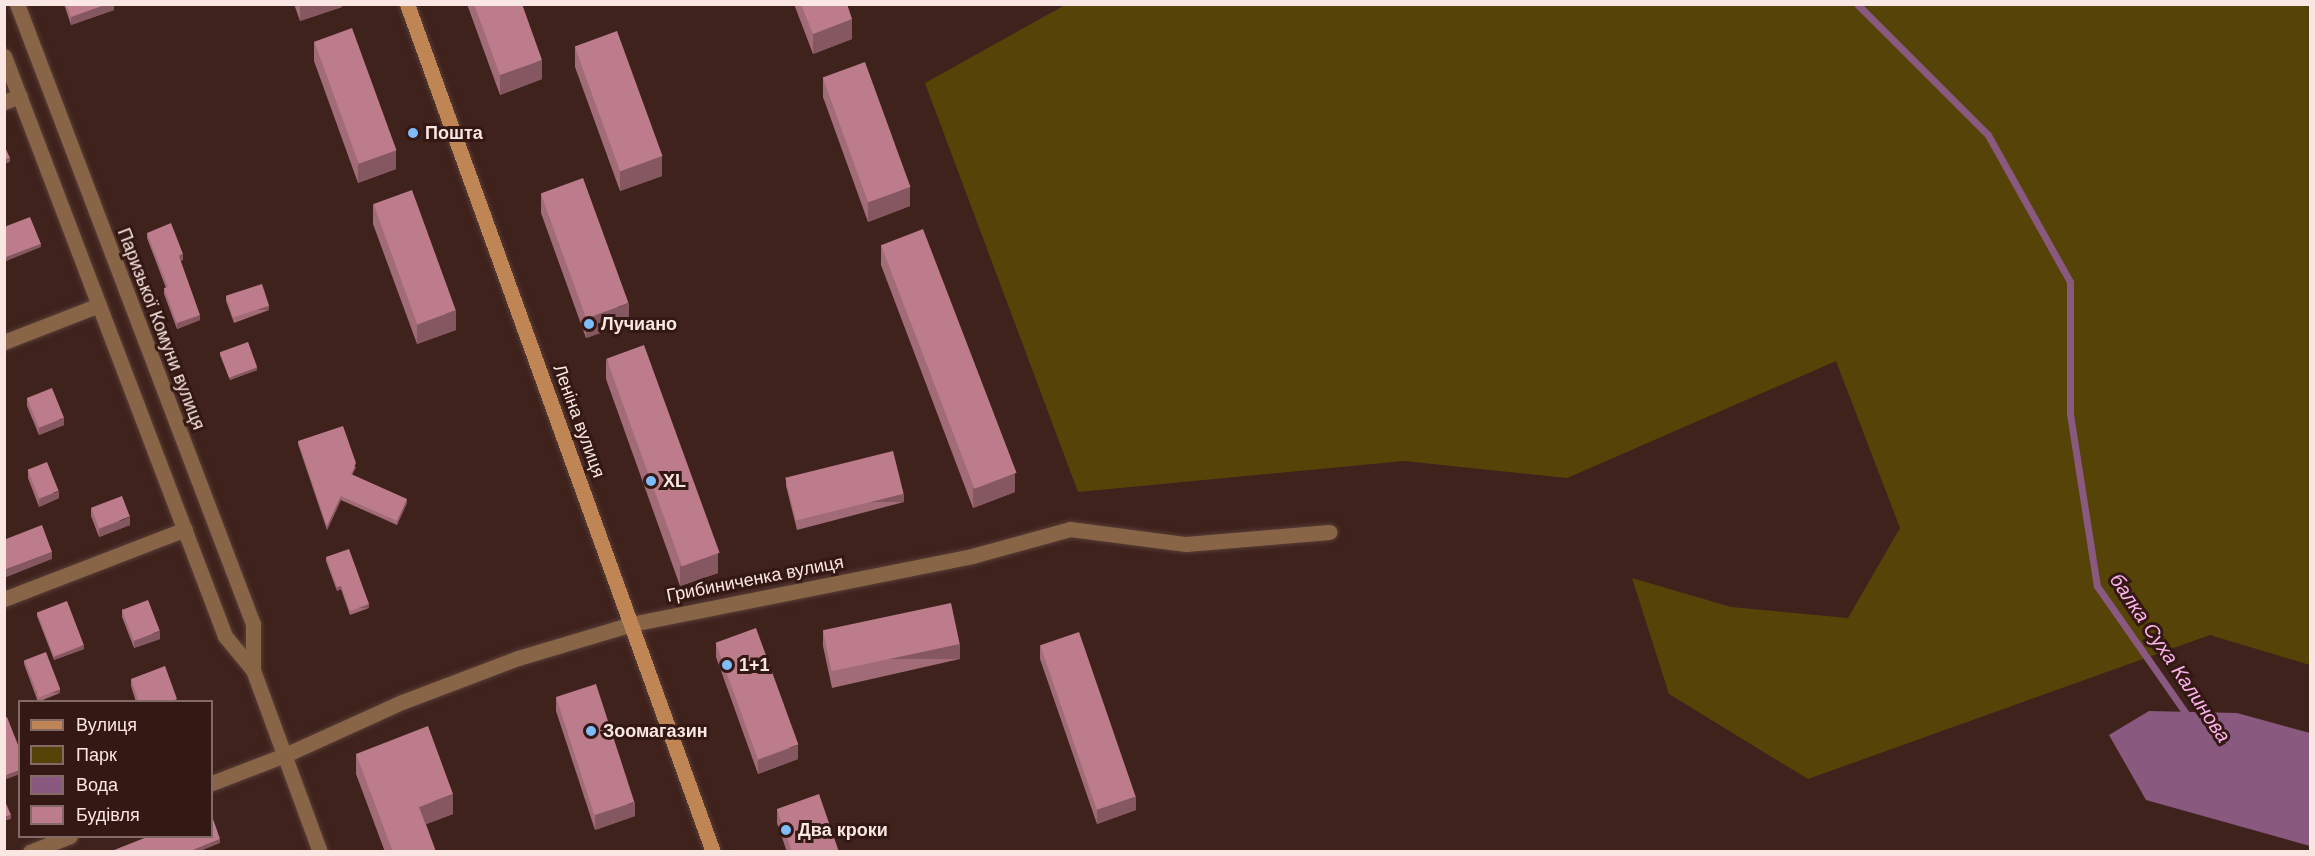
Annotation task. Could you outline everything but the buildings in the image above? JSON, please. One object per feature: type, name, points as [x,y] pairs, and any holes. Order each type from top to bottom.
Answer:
[{"type":"main road","name":"Леніна вулиця","points":[[407,4],[713,852]]},
{"type":"street","name":"Паризької Комуни вулиця","points":[[17,4],[252,624],[253,670]]},
{"type":"street","name":"Паризької Комуни вулиця","points":[[4,56],[225,636],[253,670],[320,852]]},
{"type":"street","points":[[4,102],[20,96]]},
{"type":"street","points":[[4,342],[99,304]]},
{"type":"street","name":"Грибиниченка вулиця","points":[[213,783],[285,755],[402,702],[518,658],[632,624],[972,556],[1070,529],[1186,544],[1330,532]]},
{"type":"street","points":[[4,599],[185,530]]},
{"type":"street","points":[[30,852],[67,838]]},
{"type":"green space","points":[[1065,5],[2310,5],[2310,665],[2210,635],[1808,779],[1669,694],[1632,578],[1731,607],[1848,618],[1900,528],[1836,361],[1567,478],[1404,461],[1078,492],[925,83]]},
{"type":"water","points":[[2149,711],[2237,713],[2310,733],[2310,846],[2146,800],[2109,735]]},
{"type":"waterway","name":"балка Суха Калинова","points":[[1857,4],[1988,135],[2070,282],[2070,414],[2097,586],[2189,718]]},
{"type":"place","name":"Пошта","points":[[413,133]]},
{"type":"place","name":"Лучиано","points":[[589,324]]},
{"type":"place","name":"XL","points":[[651,481]]},
{"type":"place","name":"1+1","points":[[727,665]]},
{"type":"place","name":"Зоомагазин","points":[[591,731]]},
{"type":"place","name":"Два кроки","points":[[786,830]]}]
